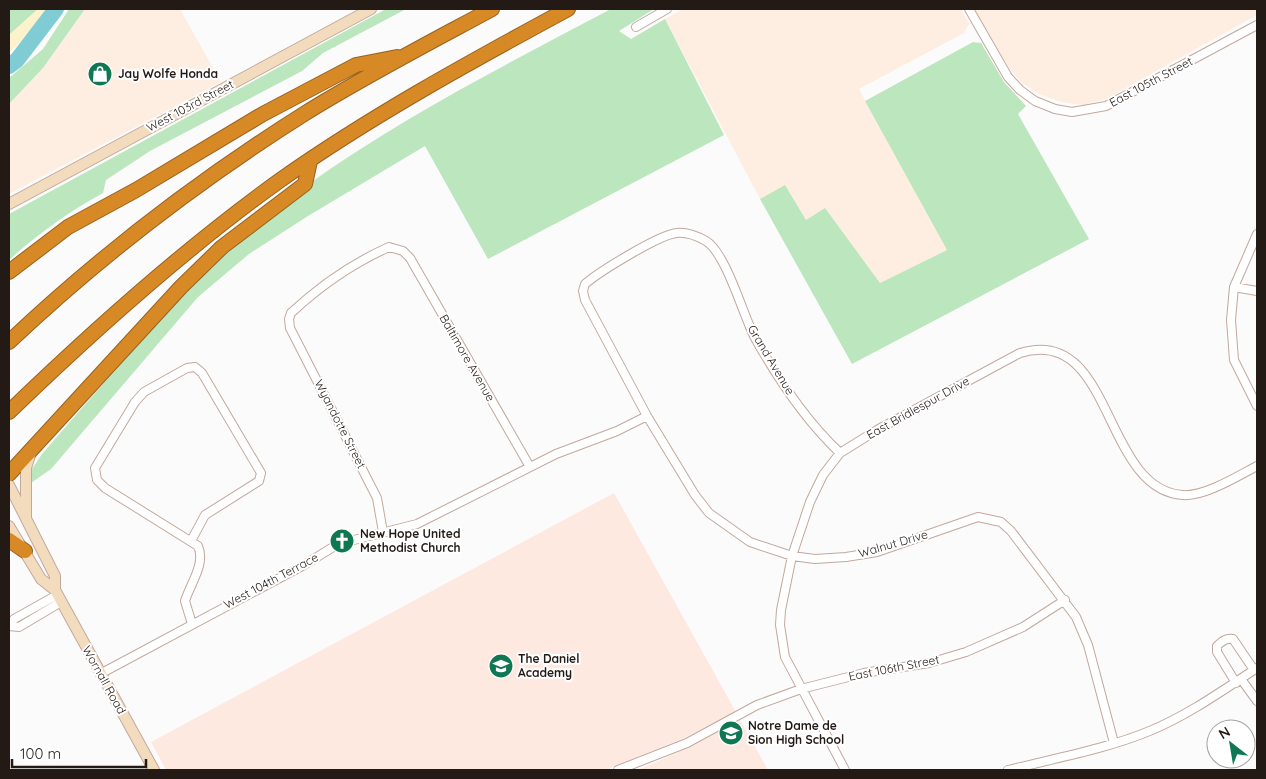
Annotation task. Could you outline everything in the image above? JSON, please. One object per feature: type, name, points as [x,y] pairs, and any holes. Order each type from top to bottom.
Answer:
[{"type":"highway","points":[[9,342],[84,276],[190,193],[304,114],[492,9]]},
{"type":"highway","points":[[9,412],[170,266],[272,187],[428,86],[568,9]]},
{"type":"highway","points":[[9,272],[68,227],[136,190],[263,114],[356,65],[410,54]]},
{"type":"highway","points":[[9,474],[181,287],[222,247],[305,184],[310,161]]},
{"type":"highway","points":[[9,540],[25,551]]},
{"type":"main road","name":"West 103rd Street","points":[[9,204],[371,9]]},
{"type":"main road","points":[[26,518],[26,468],[32,448]]},
{"type":"main road","name":"Wornall Road","points":[[9,485],[55,576],[58,596]]},
{"type":"main road","name":"Wornall Road","points":[[9,526],[41,580],[58,596],[154,770]]},
{"type":"street","points":[[636,27],[667,9]]},
{"type":"street","name":"East 105th Street","points":[[969,9],[1008,77],[1020,90],[1035,101],[1055,109],[1072,112],[1106,106],[1257,25]]},
{"type":"street","name":"Walnut Drive","points":[[697,237],[691,234],[676,233],[660,238],[590,279],[584,288],[585,300],[647,416],[682,476],[709,513],[750,542],[792,556],[815,559],[846,558],[877,552],[968,519],[988,517],[1001,522],[1011,531],[1076,617],[1088,644],[1114,743]]},
{"type":"street","points":[[1257,234],[1234,287],[1231,320],[1234,360],[1257,406]]},
{"type":"street","name":"Grand Avenue","points":[[697,237],[708,242],[718,253],[755,337],[796,402],[814,426],[840,453]]},
{"type":"street","name":"Baltimore Avenue","points":[[289,319],[291,313],[323,284],[359,261],[389,247],[403,251],[530,467]]},
{"type":"street","points":[[1234,287],[1257,290]]},
{"type":"street","name":"Wyandotte Street","points":[[289,319],[290,328],[377,498],[383,532]]},
{"type":"street","name":"East Bridlespur Drive","points":[[845,770],[801,689],[786,656],[780,625],[781,610],[792,556],[810,502],[824,475],[840,453],[877,430],[1020,353],[1046,348],[1071,357],[1086,377],[1141,474],[1163,490],[1184,495],[1204,491],[1257,466]]},
{"type":"street","points":[[191,541],[205,515],[259,482],[260,473],[202,373],[195,367],[187,368],[144,392],[135,402],[95,468],[97,480],[105,488],[198,546],[201,552],[197,574],[184,601],[192,624]]},
{"type":"street","name":"West 104th Terrace","points":[[100,674],[338,544],[417,524],[530,467],[584,443],[617,431],[647,416]]},
{"type":"street","points":[[9,626],[19,627],[58,596]]},
{"type":"street","name":"East 106th Street","points":[[618,770],[687,743],[757,705],[801,689],[864,673],[929,663],[966,652],[1022,627],[1065,600]]},
{"type":"street","points":[[1008,770],[1114,743],[1152,730],[1201,706],[1238,681],[1256,669],[1233,638],[1228,638],[1221,642],[1217,652],[1238,681],[1257,701]]},
{"type":"shaded area","points":[[85,9],[180,9],[221,82],[9,194],[9,104],[43,68]]},
{"type":"shaded area","points":[[683,9],[961,9],[969,24],[964,33],[859,89],[947,250],[880,283],[825,209],[806,220],[785,186],[760,199],[665,19]]},
{"type":"shaded area","points":[[974,9],[1257,9],[1257,15],[1106,99],[1083,105],[1061,102],[1039,94],[1021,82],[1009,68]]},
{"type":"shaded area","name":"The Daniel Academy","points":[[614,493],[736,712],[684,738],[606,770],[166,770],[151,742]]},
{"type":"shaded area","name":"Notre Dame de Sion High School","points":[[740,720],[768,770],[638,770],[690,747]]},
{"type":"green space","points":[[9,9],[38,9],[9,35]]},
{"type":"green space","points":[[69,9],[85,9],[43,68],[9,104],[9,78],[43,49]]},
{"type":"green space","points":[[386,9],[406,9],[323,53],[302,71],[150,151],[106,180],[103,193],[54,224],[9,260],[9,214]]},
{"type":"green space","points":[[611,9],[654,9],[619,31],[631,39],[665,19],[724,135],[488,259],[425,146],[308,216],[249,254],[198,297],[51,469],[31,483],[32,469],[42,454],[136,346],[202,276],[272,212],[310,183],[382,135],[496,70]]},
{"type":"green space","points":[[973,42],[981,43],[1004,82],[1026,106],[1018,114],[1089,239],[852,364],[760,199],[785,185],[806,220],[825,208],[880,283],[947,250],[865,101]]},
{"type":"sand","points":[[38,9],[47,9],[24,39],[9,52],[9,35]]},
{"type":"waterway","points":[[9,66],[17,60],[56,9]]},
{"type":"place","name":"Jay Wolfe Honda","points":[[100,74]]},
{"type":"place","name":"New Hope United Methodist Church","points":[[342,541]]},
{"type":"place","name":"The Daniel Academy","points":[[501,666]]},
{"type":"place","name":"Notre Dame de Sion High School","points":[[731,733]]}]
